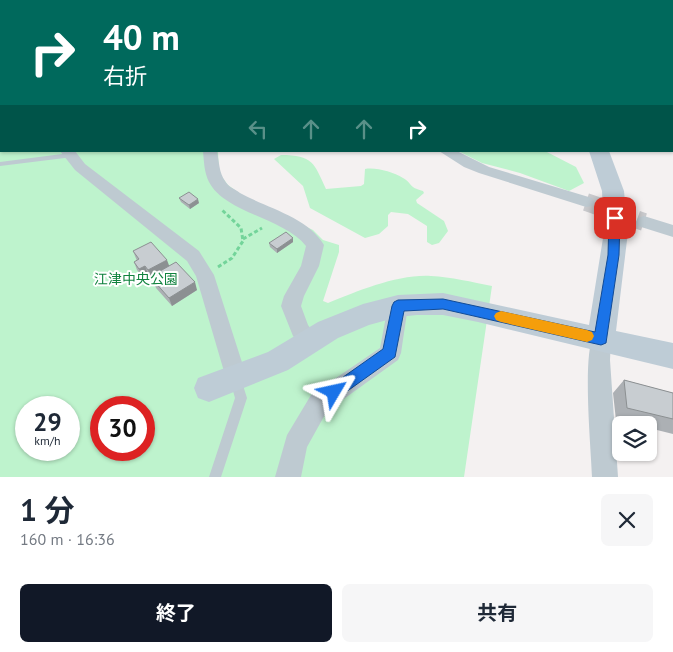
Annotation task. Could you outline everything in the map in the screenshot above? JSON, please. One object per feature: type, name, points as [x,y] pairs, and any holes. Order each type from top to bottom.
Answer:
[{"type":"street","points":[[210,152],[214,176],[223,189],[255,209],[302,230],[311,238],[315,245],[310,266],[294,296],[291,306],[300,330],[309,340]]},
{"type":"street","points":[[448,152],[469,164],[586,202]]},
{"type":"street","points":[[599,152],[613,191],[616,232],[599,360],[605,477]]},
{"type":"street","points":[[68,153],[80,167],[193,256],[205,275],[222,383],[278,361],[309,340],[328,330],[363,315],[398,306],[443,304],[673,356]]},
{"type":"street","points":[[644,222],[673,231]]},
{"type":"street","points":[[288,477],[296,444],[319,403],[390,353],[398,306]]},
{"type":"lane","points":[[0,164],[68,153]]},
{"type":"lane","points":[[215,477],[241,398],[222,383]]},
{"type":"path","points":[[205,275],[229,261],[243,241],[241,228],[220,209]]},
{"type":"green space","name":"江津中央公園","points":[[0,152],[218,152],[219,173],[228,185],[243,196],[313,230],[323,240],[339,245],[339,252],[323,301],[328,303],[378,284],[418,276],[446,277],[492,286],[464,477],[0,477]]},
{"type":"green space","points":[[460,152],[547,152],[576,167],[584,183],[569,191],[520,173],[482,163]]},
{"type":"green space","points":[[281,155],[292,155],[311,162],[326,189],[361,186],[364,184],[365,169],[379,169],[399,176],[413,187],[423,191],[424,193],[416,200],[417,203],[444,221],[448,231],[439,243],[432,245],[427,242],[427,226],[408,214],[391,212],[388,215],[388,226],[379,234],[365,238],[310,208],[303,186],[274,159]]},
{"type":"building","points":[[189,192],[198,199],[189,205],[179,198]]},
{"type":"building","points":[[286,232],[293,238],[277,249],[269,243]]},
{"type":"building","points":[[151,242],[167,260],[148,270],[145,266],[139,269],[134,262],[139,259],[133,251]]},
{"type":"building","points":[[176,262],[195,282],[169,298],[153,280],[156,278],[153,275]]},
{"type":"building","points":[[624,380],[673,393],[673,419],[627,408]]},
{"type":"tunnel","points":[[586,202],[644,222]]},
{"type":"slow traffic","points":[[501,316],[587,336]]},
{"type":"route","points":[[334,392],[390,353],[398,306],[443,304],[601,339],[614,255],[615,218]]}]
